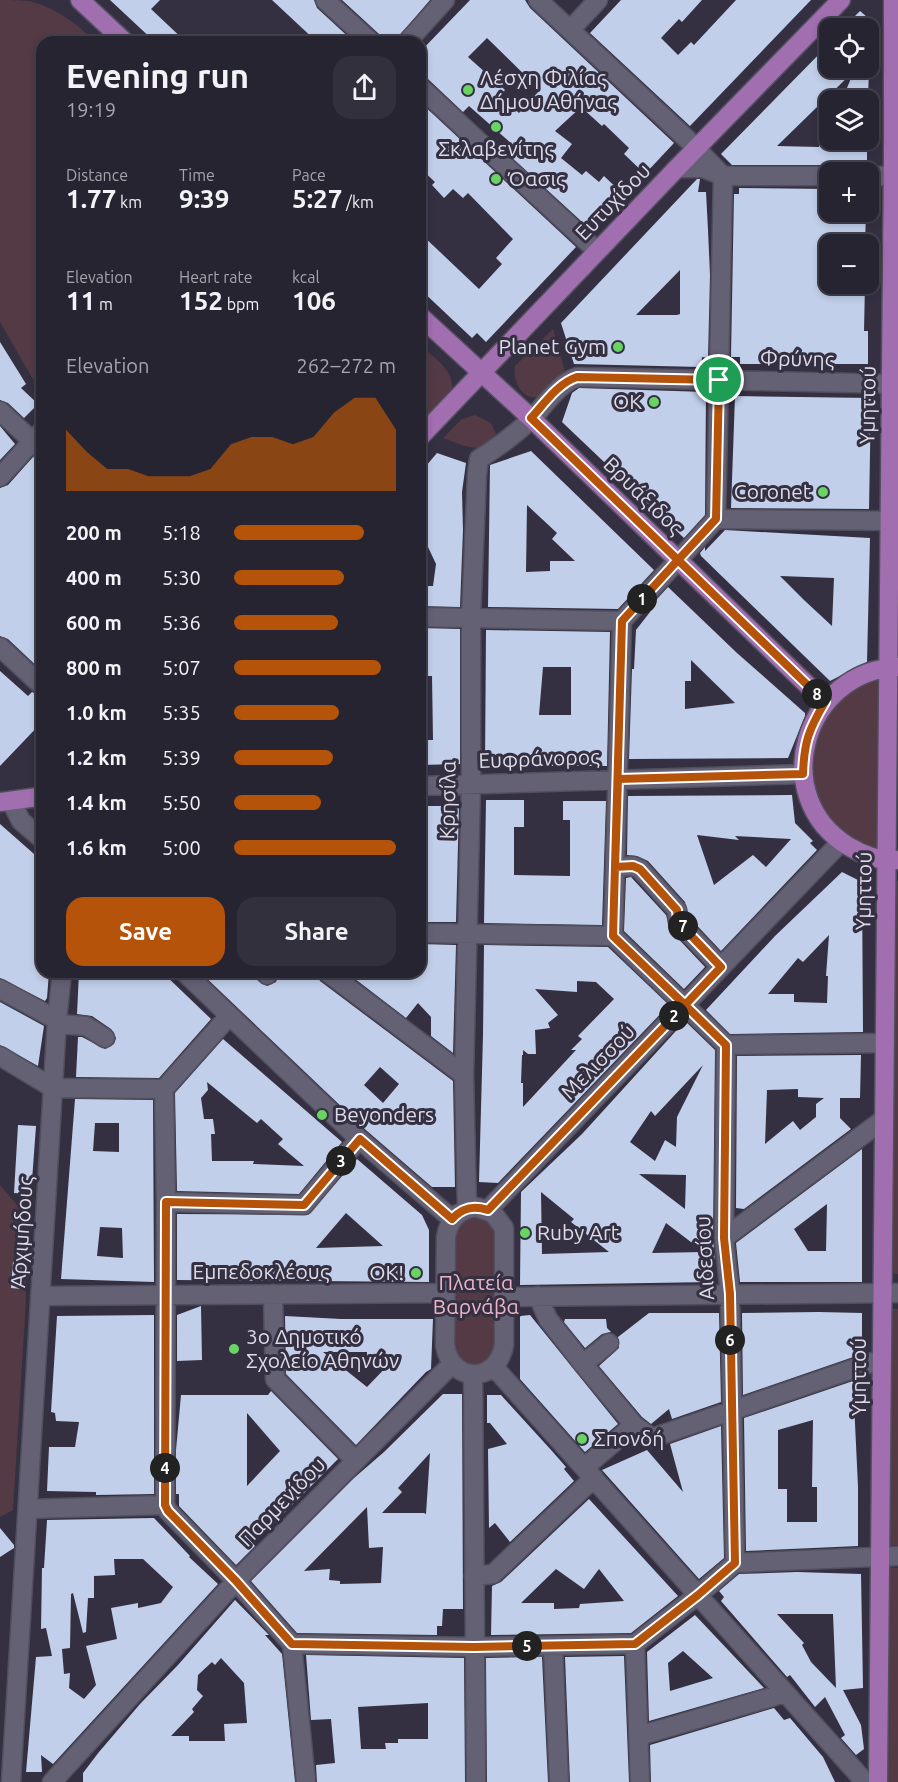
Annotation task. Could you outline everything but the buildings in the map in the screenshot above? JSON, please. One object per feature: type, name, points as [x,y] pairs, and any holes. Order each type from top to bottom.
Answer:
[{"type":"main road","name":"Ευτυχίδου","points":[[426,431],[841,0]]},
{"type":"main road","name":"Υμηττού","points":[[878,1782],[889,1556],[882,1359],[890,1293],[884,1119],[892,861],[896,42],[892,0]]},
{"type":"main road","points":[[86,2],[119,36]]},
{"type":"main road","name":"Βρυάξιδος","points":[[426,322],[531,418],[825,702]]},
{"type":"main road","points":[[892,861],[866,855],[841,842],[821,821],[808,797],[803,774],[804,749],[811,725],[825,702],[840,687],[861,675],[893,667]]},
{"type":"main road","points":[[6,801],[36,797]]},
{"type":"street","points":[[325,0],[364,36]]},
{"type":"street","points":[[413,36],[446,0]]},
{"type":"street","points":[[538,0],[723,176],[716,519],[622,621],[613,936]]},
{"type":"street","points":[[570,30],[598,0]]},
{"type":"street","points":[[426,93],[597,251]]},
{"type":"street","points":[[677,168],[703,168],[723,176],[819,176]]},
{"type":"street","points":[[879,176],[895,176]]},
{"type":"street","name":"Φρύνης","points":[[531,418],[562,386],[577,377],[895,384]]},
{"type":"street","points":[[0,411],[36,439]]},
{"type":"street","name":"Κρησίλα","points":[[466,1208],[464,1075],[471,784],[471,618],[477,465],[479,459],[503,443],[531,418]]},
{"type":"street","points":[[0,477],[36,444]]},
{"type":"street","points":[[716,519],[894,521]]},
{"type":"street","points":[[426,617],[622,621]]},
{"type":"street","points":[[0,646],[36,680]]},
{"type":"street","name":"Ευφράνορος","points":[[426,786],[803,774]]},
{"type":"street","points":[[6,801],[21,822],[36,834]]},
{"type":"street","name":"Μελισσού","points":[[488,1210],[841,842]]},
{"type":"street","points":[[615,867],[633,866],[640,869],[677,910],[678,922],[721,967]]},
{"type":"street","points":[[426,933],[613,936],[726,1045],[885,1043]]},
{"type":"street","name":"Αρχιμήδους","points":[[11,1782],[61,978]]},
{"type":"street","points":[[190,978],[360,1139],[452,1219]]},
{"type":"street","points":[[335,978],[464,1075]]},
{"type":"street","points":[[0,989],[57,1022],[86,1026],[105,1038]]},
{"type":"street","points":[[230,1016],[164,1089],[165,1505],[168,1511],[236,1581],[292,1644],[306,1782]]},
{"type":"street","name":"Αιδεσίου","points":[[726,1045],[724,1238],[730,1294],[735,1563]]},
{"type":"street","points":[[0,1056],[53,1088],[164,1089]]},
{"type":"street","points":[[724,1238],[884,1119]]},
{"type":"street","points":[[166,1202],[304,1205],[360,1139]]},
{"type":"street","points":[[476,1207],[488,1210],[500,1220],[504,1228],[504,1345],[502,1355],[494,1367],[480,1374],[472,1374],[460,1371],[446,1355],[446,1237],[452,1219],[458,1213],[466,1208],[476,1207]]},
{"type":"street","name":"Εμπεδοκλέους","points":[[40,1296],[445,1293]]},
{"type":"street","points":[[505,1297],[890,1293]]},
{"type":"street","points":[[273,1294],[275,1379],[355,1460]]},
{"type":"street","points":[[538,1296],[548,1319],[583,1364],[634,1425],[652,1438],[882,1359]]},
{"type":"street","points":[[583,1364],[609,1343]]},
{"type":"street","name":"Παρμενίδου","points":[[52,1782],[236,1581],[452,1364]]},
{"type":"street","points":[[494,1367],[865,1782]]},
{"type":"street","points":[[472,1374],[476,1782]]},
{"type":"street","points":[[474,1576],[493,1574],[634,1425]]},
{"type":"street","points":[[28,1509],[165,1505]]},
{"type":"street","points":[[292,1644],[474,1647],[635,1644],[735,1563],[889,1556]]},
{"type":"street","points":[[635,1644],[640,1782]]},
{"type":"street","points":[[554,1646],[559,1782]]},
{"type":"street","points":[[639,1736],[785,1693]]},
{"type":"green space","points":[[0,0],[28,1],[56,11],[89,36],[36,36],[36,385],[0,322]]},
{"type":"green space","points":[[553,329],[566,375],[548,392],[538,397],[531,397],[521,391],[516,379],[515,366]]},
{"type":"green space","points":[[426,350],[448,372],[452,386],[451,394],[426,423]]},
{"type":"green space","points":[[475,415],[491,423],[496,434],[485,446],[472,448],[443,438],[462,419]]},
{"type":"green space","points":[[889,667],[886,861],[841,842],[803,774],[825,702]]},
{"type":"green space","points":[[887,881],[898,881],[898,1274],[884,1274]]},
{"type":"green space","points":[[0,1185],[24,1213],[26,1300],[13,1510],[0,1517]]},
{"type":"green space","name":"Πλατεία Βαρνάβα","points":[[474,1214],[495,1223],[499,1346],[482,1367],[461,1363],[452,1344],[453,1237],[459,1222]]},
{"type":"green space","points":[[883,1309],[898,1309],[898,1545],[882,1545]]},
{"type":"green space","points":[[883,1567],[898,1568],[898,1782],[881,1782]]},
{"type":"place","name":"Λέσχη Φιλίας Δήμου Αθήνας","points":[[468,90]]},
{"type":"place","name":"Σκλαβενίτης","points":[[496,127]]},
{"type":"place","name":"Όασις","points":[[496,179]]},
{"type":"place","name":"Planet Gym","points":[[618,347]]},
{"type":"place","name":"OK","points":[[654,402]]},
{"type":"place","name":"Coronet","points":[[823,492]]},
{"type":"place","name":"Beyonders","points":[[322,1115]]},
{"type":"place","name":"Ruby Art","points":[[525,1233]]},
{"type":"place","name":"OK!","points":[[416,1273]]},
{"type":"place","name":"3ο Δημοτικό Σχολείο Αθηνών","points":[[234,1349]]},
{"type":"place","name":"Σπονδή","points":[[582,1439]]},
{"type":"route","points":[[719,380],[577,377],[562,386],[531,418],[678,560],[622,621],[613,936],[685,1005],[488,1210],[476,1207],[466,1208],[452,1219],[360,1139],[304,1205],[166,1202],[165,1505],[168,1511],[236,1581],[292,1644],[474,1647],[635,1644],[735,1563],[730,1294],[724,1238],[726,1045],[685,1005],[721,967],[678,922],[677,910],[640,869],[633,866],[615,867],[618,779],[803,774],[804,749],[811,725],[825,702],[678,560],[716,519],[719,380]]}]
